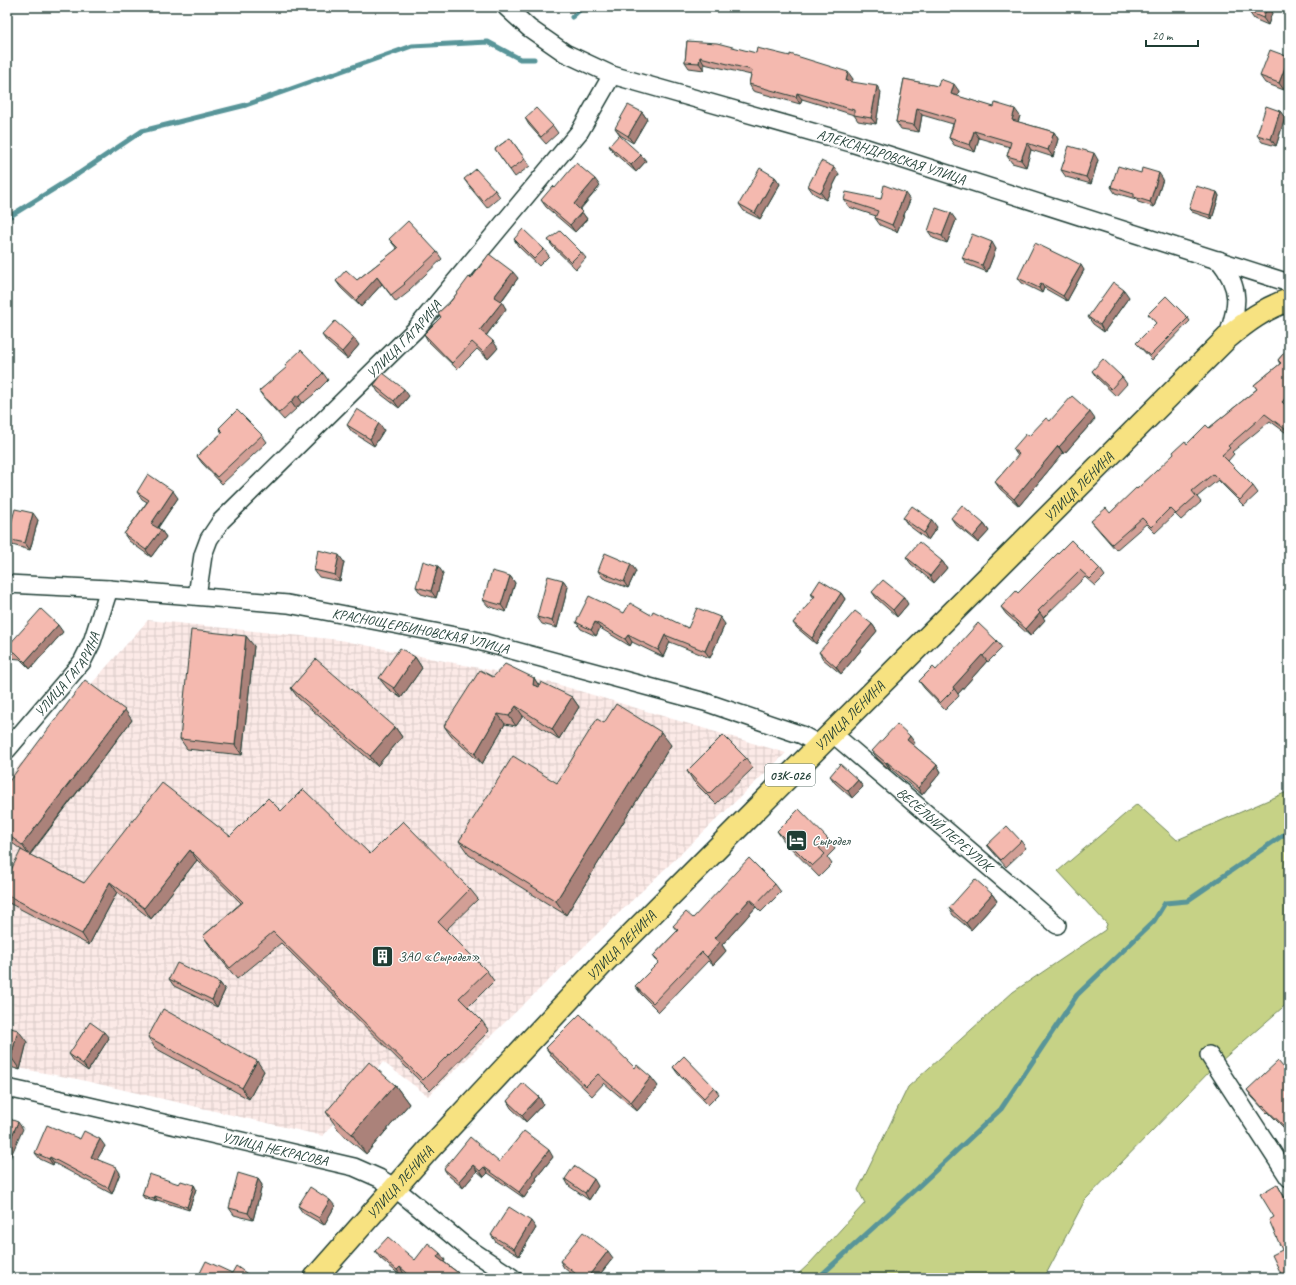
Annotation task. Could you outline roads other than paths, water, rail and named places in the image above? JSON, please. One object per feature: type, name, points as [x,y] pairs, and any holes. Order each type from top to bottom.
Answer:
[{"type":"main road","name":"УЛИЦА ЛЕНИНА","points":[[315,1278],[452,1124],[605,961],[826,739],[1227,338],[1260,313],[1289,300]]},
{"type":"street","name":"АЛЕКСАНДРОВСКАЯ УЛИЦА","points":[[506,7],[529,28],[565,54],[612,75],[851,143],[1289,283]]},
{"type":"street","name":"УЛИЦА ГАГАРИНА","points":[[197,596],[202,555],[209,539],[221,521],[415,330],[580,131],[612,75]]},
{"type":"street","points":[[1219,260],[1226,268],[1235,290],[1236,304],[1227,338]]},
{"type":"street","name":"КРАСНОЩЕРБИНОВСКАЯ УЛИЦА","points":[[7,584],[109,589],[288,604],[471,639],[705,702],[797,733],[826,739]]},
{"type":"street","name":"УЛИЦА ГАГАРИНА","points":[[7,750],[82,662],[92,642],[109,589]]},
{"type":"street","name":"ВЕСЁЛЫЙ ПЕРЕУЛОК","points":[[826,739],[1057,925]]},
{"type":"street","points":[[1209,1055],[1289,1178]]},
{"type":"street","name":"УЛИЦА НЕКРАСОВА","points":[[7,1088],[354,1167],[379,1178],[394,1188],[465,1246],[513,1278]]},
{"type":"waterway","points":[[572,17],[583,7]]},
{"type":"waterway","points":[[7,218],[78,174],[142,131],[246,105],[412,46],[488,42],[520,59],[534,59]]},
{"type":"waterway","points":[[818,1278],[1001,1109],[1077,995],[1154,921],[1165,903],[1187,901],[1289,831]]},
{"type":"place","name":"Сыродел","points":[[797,840]]},
{"type":"place","name":"ЗАО «Сыродел»","points":[[382,956]]}]
